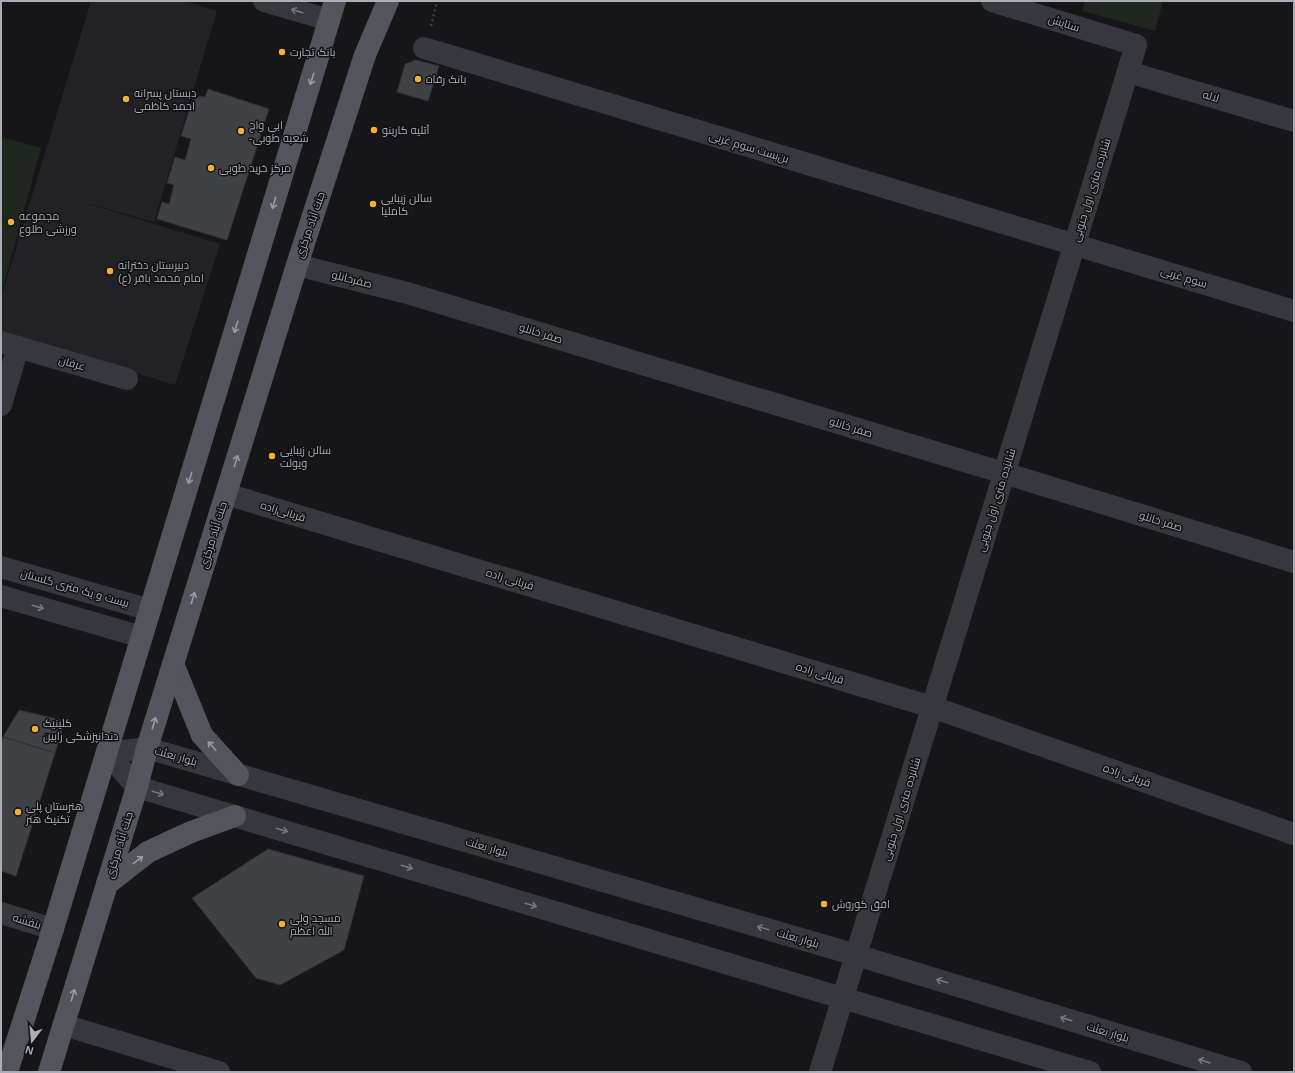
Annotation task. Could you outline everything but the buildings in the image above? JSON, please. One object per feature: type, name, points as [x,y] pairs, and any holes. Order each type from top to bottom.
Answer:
[{"type":"main road","name":"جنت آباد مرکزی","points":[[49,1072],[137,787],[146,748],[297,265],[365,55],[388,1]]},
{"type":"main road","points":[[7,1072],[107,753],[332,11]]},
{"type":"main road","points":[[173,664],[202,735],[238,774]]},
{"type":"main road","points":[[107,884],[148,852],[191,832],[235,816]]},
{"type":"street","points":[[264,1],[332,11]]},
{"type":"street","name":"ستایش","points":[[992,1],[1136,45]]},
{"type":"street","name":"شانزده متری اول جنوبی","points":[[820,1072],[1136,45]]},
{"type":"street","name":"بن‌بست سوم غربی","points":[[424,48],[1075,244]]},
{"type":"street","name":"لاله","points":[[1128,72],[1294,121]]},
{"type":"street","name":"سوم غربی","points":[[1075,244],[1294,311]]},
{"type":"street","name":"صفرخانلو","points":[[297,265],[407,293]]},
{"type":"street","name":"صفر خانلو","points":[[407,293],[1294,562]]},
{"type":"street","name":"عرفان","points":[[1,405],[9,345],[127,379]]},
{"type":"street","name":"قربانی‌زاده","points":[[226,494],[341,528]]},
{"type":"street","name":"قربانی زاده","points":[[341,528],[932,707],[1294,834]]},
{"type":"street","name":"بیست و یک متری گلستان","points":[[1,567],[150,610]]},
{"type":"street","points":[[1,596],[142,637]]},
{"type":"street","name":"بلوار بعثت","points":[[107,753],[146,748],[856,955],[1241,1072]]},
{"type":"street","points":[[107,753],[137,787],[1090,1072]]},
{"type":"street","name":"بنفشه","points":[[1,912],[53,929]]},
{"type":"street","points":[[64,1025],[219,1072]]},
{"type":"shaded area","points":[[91,1],[185,1],[217,11],[154,222],[66,197],[220,244],[175,385],[1,332],[1,298]]},
{"type":"shaded area","points":[[1085,1],[1163,1],[1155,31],[1082,11]]},
{"type":"shaded area","name":"مجموعه ورزشی طلوع","points":[[1,137],[41,148],[1,295]]},
{"type":"place","name":"بانک تجارت","points":[[282,52]]},
{"type":"place","name":"بانک رفاه","points":[[418,79]]},
{"type":"place","name":"دبستان پسرانه احمد کاظمی","points":[[126,99]]},
{"type":"place","name":"آتلیه کارینو","points":[[374,130]]},
{"type":"place","name":"ابی واچ -شعبه طوبی","points":[[241,131]]},
{"type":"place","name":"مرکز خرید طوبی","points":[[211,168]]},
{"type":"place","name":"سالن زیبایی کاملیا","points":[[373,204]]},
{"type":"place","name":"مجموعه ورزشی طلوع","points":[[11,222]]},
{"type":"place","name":"دبیرستان دخترانه امام محمد باقر (ع)","points":[[110,271]]},
{"type":"place","name":"سالن زیبایی ویولت","points":[[272,456]]},
{"type":"place","name":"کلینیک دندانپزشکی رابین","points":[[35,729]]},
{"type":"place","name":"هنرستان پلی تکنیک هنر","points":[[18,812]]},
{"type":"place","name":"افق کوروش","points":[[824,904]]},
{"type":"place","name":"مسجد ولی الله اعظم","points":[[282,924]]}]
